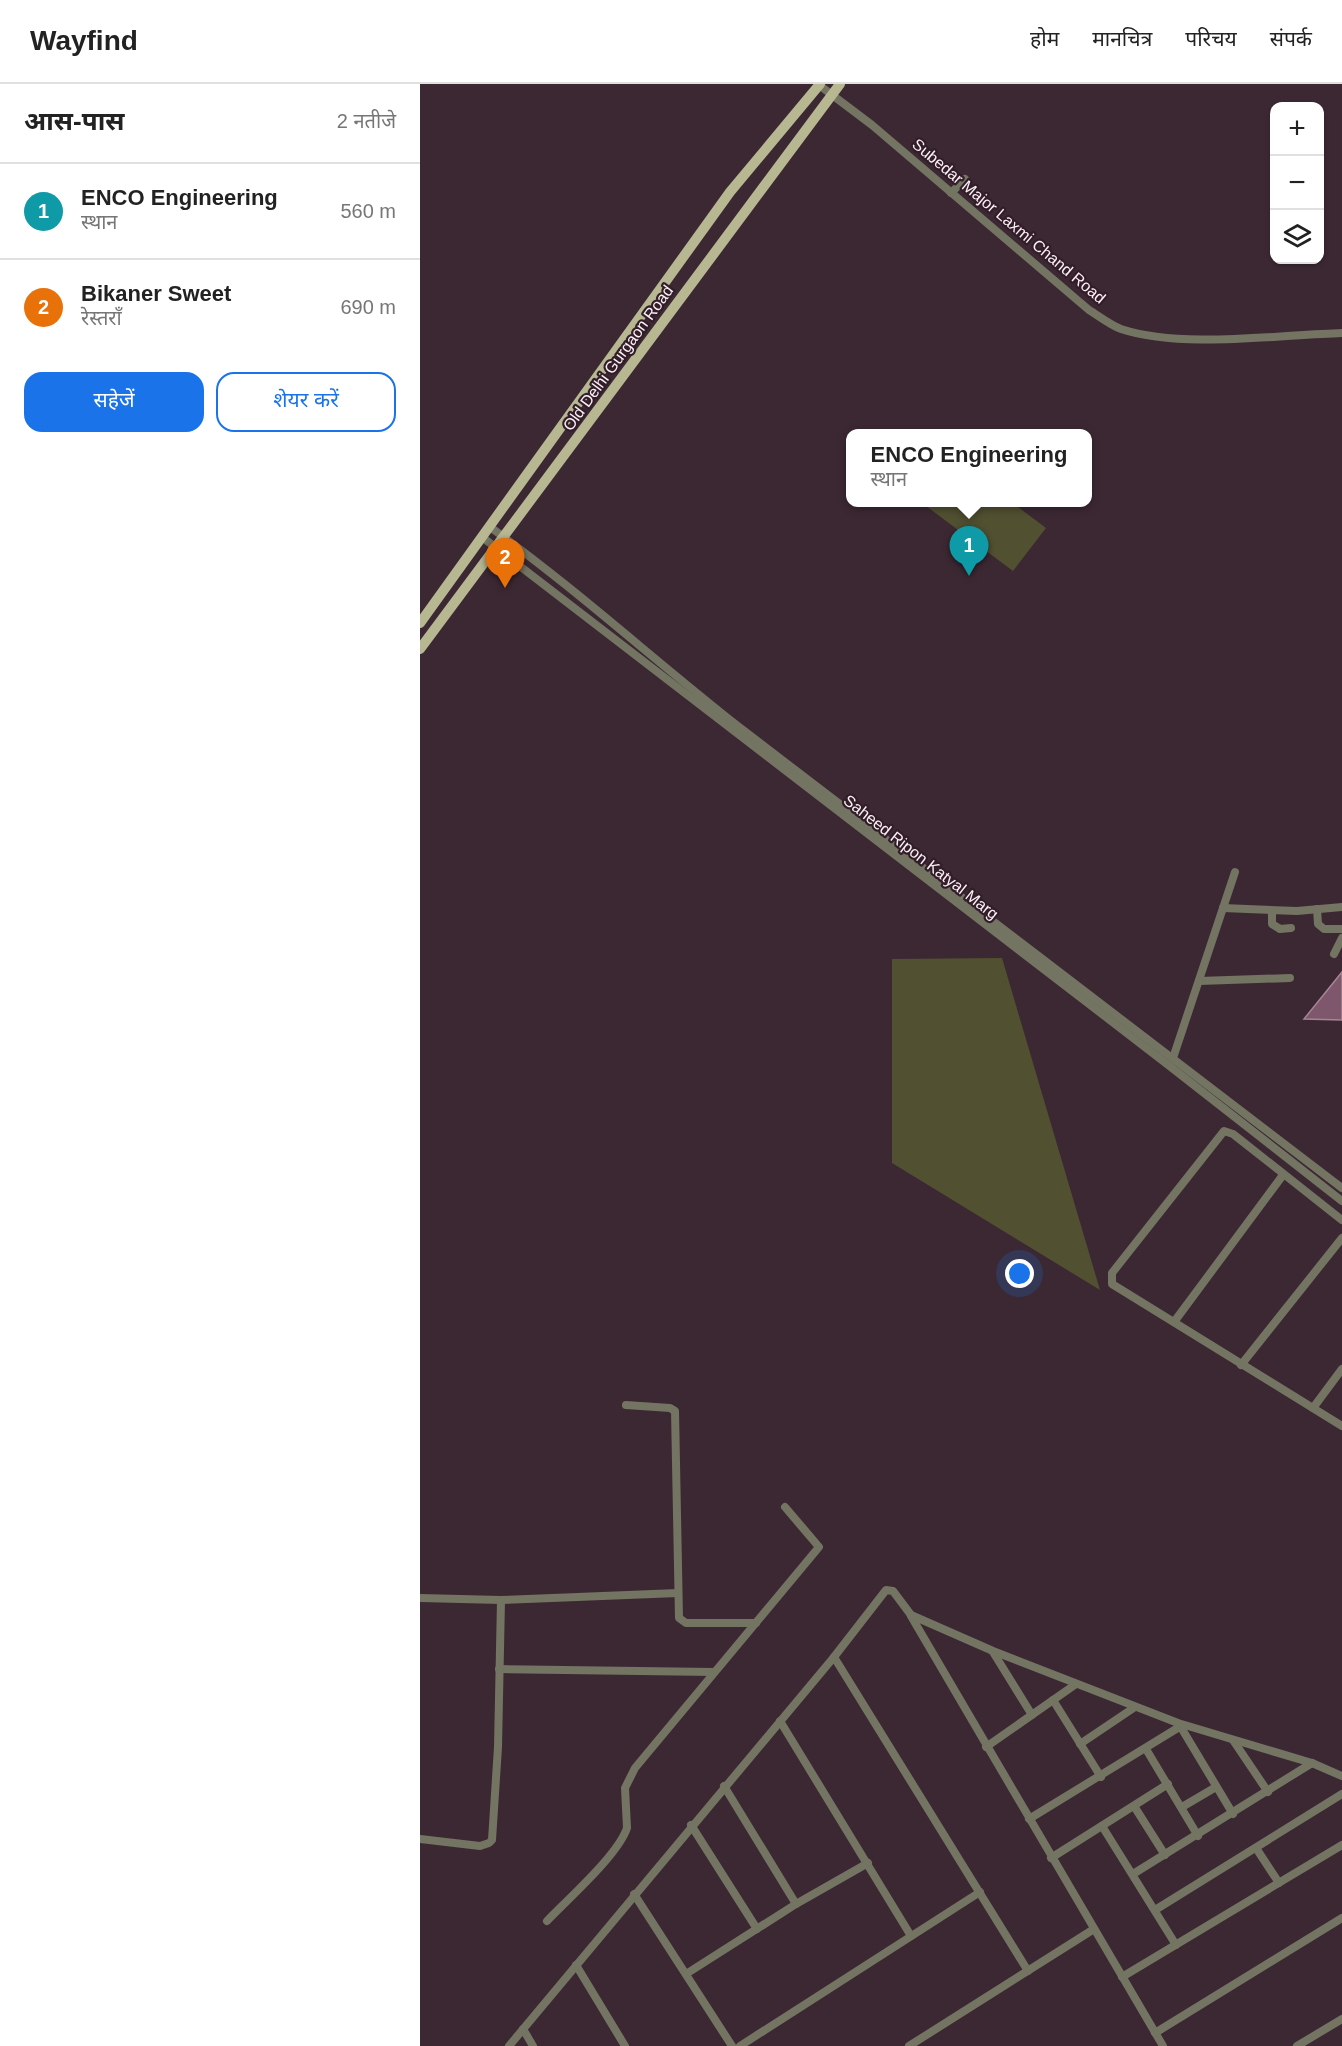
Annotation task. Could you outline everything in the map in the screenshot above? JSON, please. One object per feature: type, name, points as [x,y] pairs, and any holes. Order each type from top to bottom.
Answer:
[{"type":"main road","name":"Old Delhi Gurgaon Road","points":[[420,650],[840,84]]},
{"type":"main road","name":"Old Delhi Gurgaon Road","points":[[420,623],[730,192],[819,85]]},
{"type":"street","name":"Subedar Major Laxmi Chand Road","points":[[819,85],[1089,310],[1118,328],[1148,336],[1178,339],[1342,333]]},
{"type":"street","points":[[951,193],[965,178]]},
{"type":"street","name":"Saheed Ripon Katyal Marg","points":[[490,527],[738,726],[1342,1201]]},
{"type":"street","name":"Saheed Ripon Katyal Marg","points":[[482,537],[994,928],[1237,1105],[1342,1188]]},
{"type":"street","points":[[1173,1058],[1235,872]]},
{"type":"street","points":[[1223,908],[1272,911],[1342,907]]},
{"type":"street","points":[[1317,909],[1318,924],[1324,929],[1342,929]]},
{"type":"street","points":[[1272,911],[1272,924],[1280,929],[1291,928]]},
{"type":"street","points":[[1334,954],[1342,938]]},
{"type":"street","points":[[1199,981],[1290,978]]},
{"type":"street","points":[[1230,1113],[1237,1105]]},
{"type":"street","points":[[1342,1220],[1233,1134],[1224,1131],[1112,1273],[1112,1284],[1342,1426]]},
{"type":"street","points":[[1174,1322],[1283,1175]]},
{"type":"street","points":[[1241,1365],[1342,1238]]},
{"type":"street","points":[[1313,1408],[1342,1369]]},
{"type":"street","points":[[626,1405],[669,1408],[675,1411],[678,1613],[681,1621],[756,1623]]},
{"type":"street","points":[[547,1921],[604,1861],[625,1834],[627,1828],[625,1788],[628,1778],[819,1547],[785,1507]]},
{"type":"street","points":[[508,2046],[834,1657],[886,1590],[893,1591],[910,1615],[1163,2046]]},
{"type":"street","points":[[420,1598],[501,1600],[678,1593]]},
{"type":"street","points":[[420,1839],[480,1846],[489,1844],[492,1840],[498,1747],[501,1600]]},
{"type":"street","points":[[910,1615],[993,1652],[1180,1725],[1312,1763],[1342,1776]]},
{"type":"street","points":[[993,1652],[1032,1715]]},
{"type":"street","points":[[834,1657],[1028,1971]]},
{"type":"street","points":[[499,1669],[714,1672]]},
{"type":"street","points":[[986,1747],[1076,1684]]},
{"type":"street","points":[[1053,1700],[1101,1777]]},
{"type":"street","points":[[1080,1744],[1136,1707]]},
{"type":"street","points":[[780,1721],[911,1936]]},
{"type":"street","points":[[1029,1819],[1146,1749],[1180,1725]]},
{"type":"street","points":[[1180,1725],[1233,1814]]},
{"type":"street","points":[[1233,1739],[1268,1792]]},
{"type":"street","points":[[1146,1749],[1198,1836]]},
{"type":"street","points":[[1133,1874],[1198,1836],[1312,1763]]},
{"type":"street","points":[[1052,1858],[1168,1784]]},
{"type":"street","points":[[724,1786],[796,1904]]},
{"type":"street","points":[[1182,1807],[1216,1787]]},
{"type":"street","points":[[1155,1910],[1342,1794]]},
{"type":"street","points":[[1134,1806],[1165,1855]]},
{"type":"street","points":[[691,1825],[757,1929]]},
{"type":"street","points":[[1102,1826],[1176,1945]]},
{"type":"street","points":[[1122,1977],[1342,1845]]},
{"type":"street","points":[[1256,1848],[1279,1883]]},
{"type":"street","points":[[686,1974],[796,1904],[868,1863]]},
{"type":"street","points":[[740,2046],[980,1892]]},
{"type":"street","points":[[634,1894],[732,2046]]},
{"type":"street","points":[[1155,2033],[1342,1917]]},
{"type":"street","points":[[909,2046],[1094,1929]]},
{"type":"street","points":[[576,1965],[625,2046]]},
{"type":"street","points":[[1297,2046],[1342,2019]]},
{"type":"street","points":[[523,2029],[532,2046]]},
{"type":"shaded area","points":[[927,507],[1018,507],[1046,528],[1013,571]]},
{"type":"shaded area","points":[[1002,958],[1100,1290],[892,1163],[892,959]]},
{"type":"shaded area","points":[[1342,972],[1342,1020],[1304,1019]]},
{"type":"place","name":"ENCO Engineering","points":[[969,576]]},
{"type":"place","name":"Bikaner Sweet","points":[[505,588]]}]
